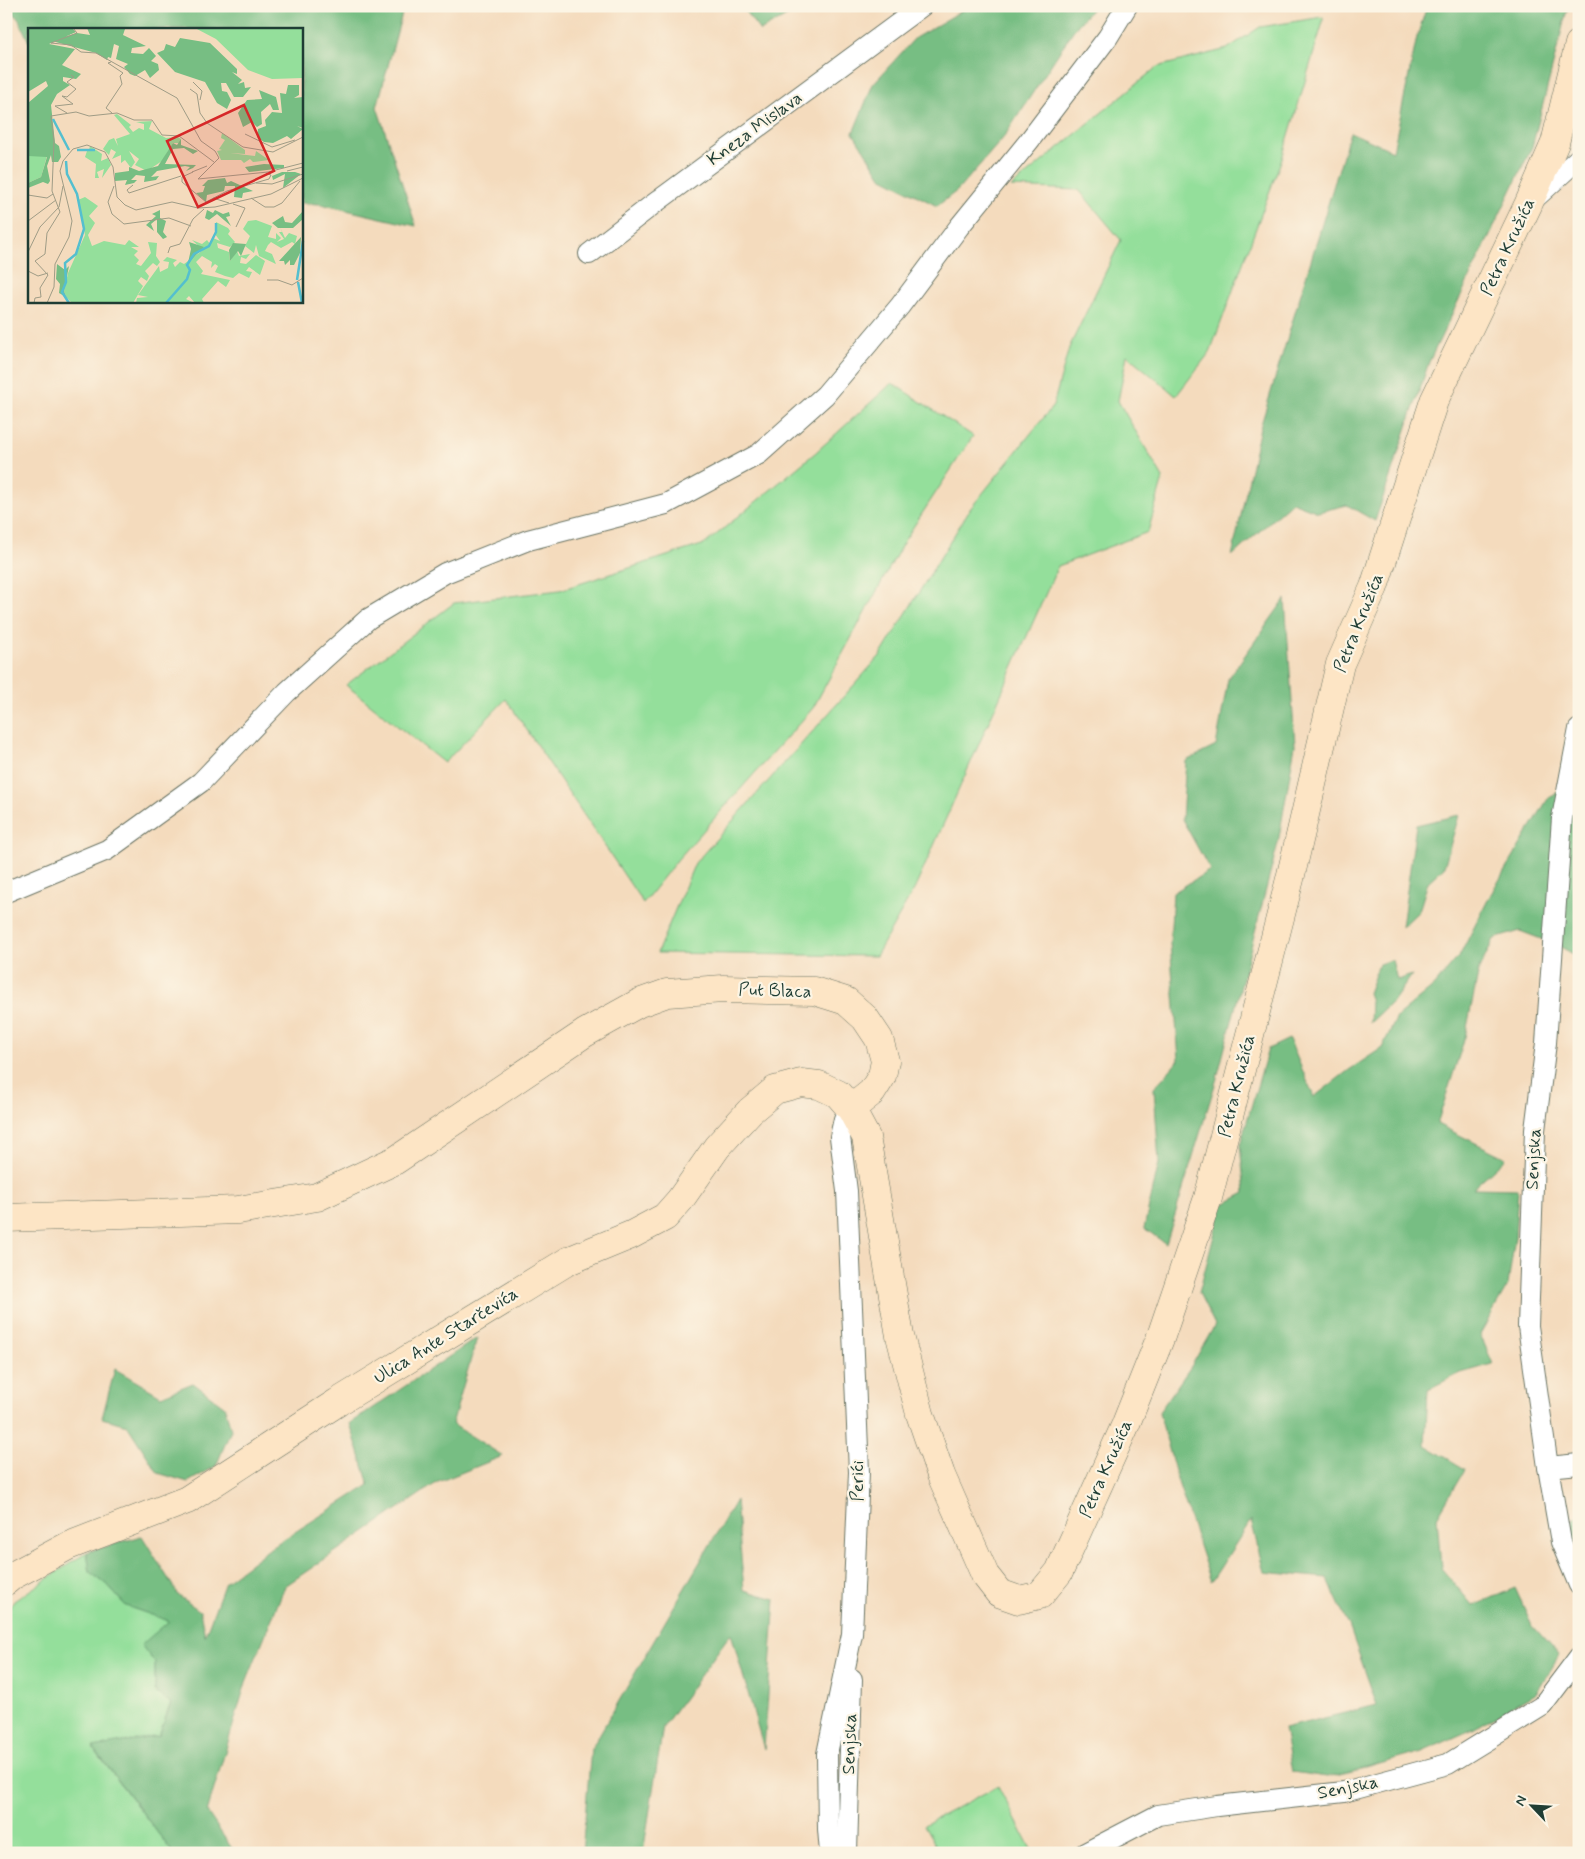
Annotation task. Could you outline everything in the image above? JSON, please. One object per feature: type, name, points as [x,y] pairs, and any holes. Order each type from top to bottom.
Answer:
[{"type":"street","name":"Kneza Mislava","points":[[589,254],[650,206],[922,6]]},
{"type":"street","points":[[6,892],[107,850],[201,782],[287,692],[368,619],[445,573],[528,540],[666,504],[759,454],[825,395],[900,306],[959,227],[1029,141],[1103,44],[1127,6]]},
{"type":"street","name":"Petra Kružića","points":[[851,1109],[866,1137],[900,1336],[920,1414],[941,1475],[985,1575],[999,1593],[1019,1600],[1040,1595],[1062,1564],[1126,1426],[1162,1336],[1208,1198],[1290,879],[1340,664],[1374,587],[1434,401],[1556,143],[1579,44]]},
{"type":"street","points":[[1562,111],[1579,84]]},
{"type":"street","points":[[1528,205],[1579,158]]},
{"type":"street","name":"Senjska","points":[[1579,729],[1562,818],[1546,1043],[1535,1130],[1528,1326],[1548,1467],[1561,1542],[1579,1585]]},
{"type":"street","name":"Put Blaca","points":[[6,1218],[238,1210],[317,1197],[396,1160],[595,1028],[639,1003],[667,993],[723,989],[814,990],[846,1001],[865,1018],[879,1039],[885,1061],[882,1076],[872,1092],[851,1109]]},
{"type":"street","name":"Ulica Ante Starčevića","points":[[6,1581],[68,1546],[187,1500],[338,1402],[568,1261],[631,1235],[665,1217],[680,1200],[717,1146],[750,1111],[776,1090],[801,1083],[819,1085],[838,1094],[851,1109]]},
{"type":"street","name":"Perići","points":[[830,1853],[827,1754],[852,1634],[859,1472],[846,1191],[840,1137],[844,1119],[851,1109]]},
{"type":"street","points":[[1548,1467],[1579,1464]]},
{"type":"street","name":"Senjska","points":[[847,1853],[852,1701],[852,1634]]},
{"type":"street","name":"Senjska","points":[[1085,1853],[1158,1815],[1217,1806],[1344,1792],[1448,1764],[1542,1706],[1579,1657]]},
{"type":"green space","points":[[8,6],[404,6],[377,107],[416,226],[320,204],[302,203],[302,28],[28,28],[28,40],[19,20]]},
{"type":"green space","points":[[741,6],[804,6],[760,31]]},
{"type":"green space","points":[[970,6],[1094,6],[1073,31],[1004,137],[958,190],[937,206],[881,177],[853,133],[873,84],[915,38]]},
{"type":"green space","points":[[1427,6],[1568,6],[1532,147],[1429,362],[1375,521],[1347,505],[1318,512],[1292,502],[1232,556],[1260,428],[1350,132],[1393,151],[1417,37]]},
{"type":"green space","points":[[1323,17],[1282,158],[1210,352],[1176,396],[1127,355],[1118,401],[1163,478],[1148,532],[1058,566],[915,888],[876,956],[657,953],[695,863],[880,656],[970,509],[1053,406],[1069,348],[1121,240],[1079,190],[1011,187],[1157,67],[1227,49],[1260,27]]},
{"type":"green space","points":[[892,383],[973,436],[904,541],[813,708],[678,859],[643,903],[506,699],[444,763],[346,685],[454,603],[560,590],[705,544],[815,453]]},
{"type":"green space","points":[[1285,599],[1295,745],[1278,843],[1217,1078],[1166,1244],[1144,1228],[1159,1163],[1154,1088],[1179,1060],[1170,943],[1173,893],[1210,870],[1182,819],[1186,761],[1216,746],[1228,679]]},
{"type":"green space","points":[[1579,781],[1579,957],[1557,945],[1520,931],[1494,939],[1479,969],[1465,1037],[1437,1124],[1506,1158],[1473,1188],[1518,1189],[1515,1237],[1508,1285],[1480,1334],[1493,1364],[1461,1373],[1428,1389],[1425,1445],[1465,1469],[1437,1517],[1441,1568],[1473,1606],[1515,1588],[1532,1625],[1559,1655],[1536,1693],[1473,1729],[1422,1752],[1327,1777],[1292,1772],[1284,1728],[1377,1705],[1349,1626],[1327,1578],[1264,1572],[1251,1520],[1211,1582],[1178,1482],[1159,1412],[1192,1365],[1215,1325],[1199,1293],[1222,1205],[1245,1193],[1240,1145],[1268,1049],[1289,1039],[1314,1097],[1382,1048],[1397,1017],[1434,986],[1460,955],[1491,894],[1549,797]]},
{"type":"green space","points":[[1459,815],[1444,867],[1428,882],[1419,911],[1402,927],[1416,825]]},
{"type":"green space","points":[[1392,960],[1397,980],[1412,975],[1395,999],[1370,1023],[1371,1001],[1368,993],[1379,964]]},
{"type":"green space","points":[[477,1338],[452,1424],[503,1456],[438,1482],[285,1586],[246,1682],[207,1812],[235,1853],[173,1853],[93,1747],[159,1736],[171,1703],[155,1692],[155,1663],[141,1645],[169,1621],[126,1606],[106,1584],[90,1572],[87,1552],[142,1536],[179,1596],[200,1611],[205,1636],[225,1582],[276,1544],[369,1485],[350,1423]]},
{"type":"green space","points":[[115,1369],[161,1396],[193,1383],[225,1407],[231,1430],[216,1466],[188,1482],[158,1473],[127,1425],[102,1418]]},
{"type":"green space","points":[[736,1500],[744,1590],[775,1599],[764,1749],[731,1633],[663,1727],[643,1853],[582,1853],[591,1749]]},
{"type":"green space","points":[[1579,1516],[1579,1559],[1565,1528]]},
{"type":"green space","points":[[87,1552],[90,1572],[106,1584],[126,1606],[170,1621],[155,1663],[155,1692],[171,1702],[159,1736],[93,1748],[173,1853],[6,1853],[6,1614],[14,1601]]},
{"type":"green space","points":[[998,1786],[1033,1853],[940,1853],[924,1825]]}]
